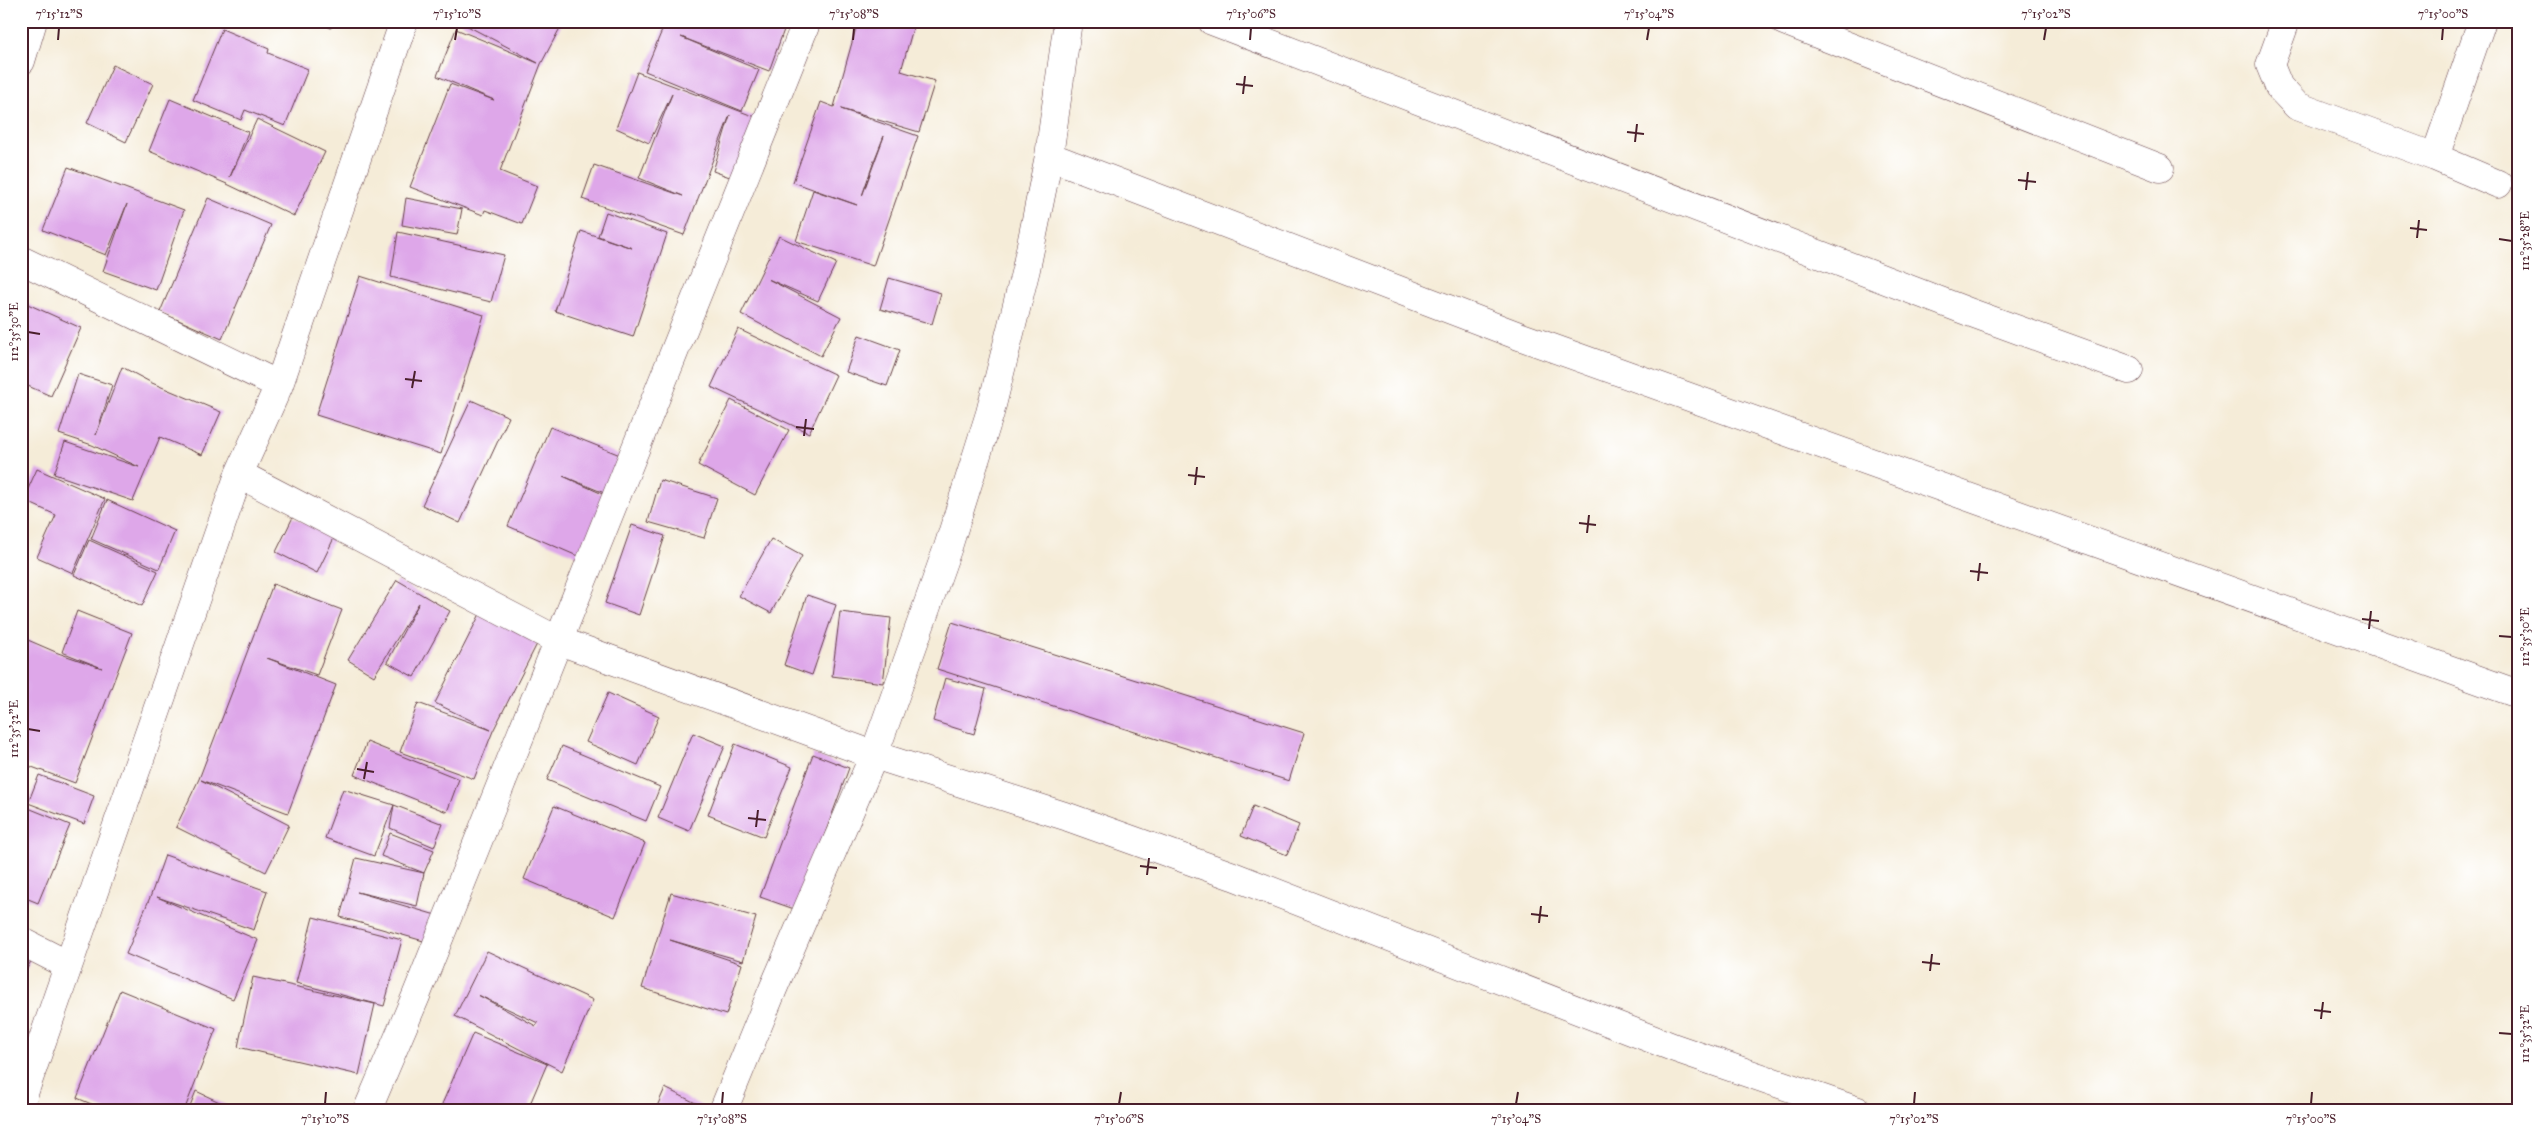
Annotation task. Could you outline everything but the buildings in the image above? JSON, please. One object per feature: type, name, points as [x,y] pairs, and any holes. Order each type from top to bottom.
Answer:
[{"type":"street","points":[[21,61],[33,21]]},
{"type":"street","points":[[21,1102],[239,474],[279,385],[404,21]]},
{"type":"street","points":[[367,1111],[416,996],[556,640],[807,21]]},
{"type":"street","points":[[723,1111],[773,989],[874,755],[948,547],[990,413],[1026,269],[1049,156],[1068,21]]},
{"type":"street","points":[[1212,21],[1969,312],[2129,370]]},
{"type":"street","points":[[1784,21],[2160,168]]},
{"type":"street","points":[[2286,21],[2270,65],[2279,87],[2297,106],[2435,157],[2498,184]]},
{"type":"street","points":[[2435,157],[2482,21]]},
{"type":"street","points":[[1049,156],[1519,336],[2518,694]]},
{"type":"street","points":[[21,260],[279,385]]},
{"type":"street","points":[[239,474],[556,640],[874,755],[1068,817],[1234,876],[1675,1048],[1858,1111]]},
{"type":"street","points":[[21,941],[68,965]]}]
